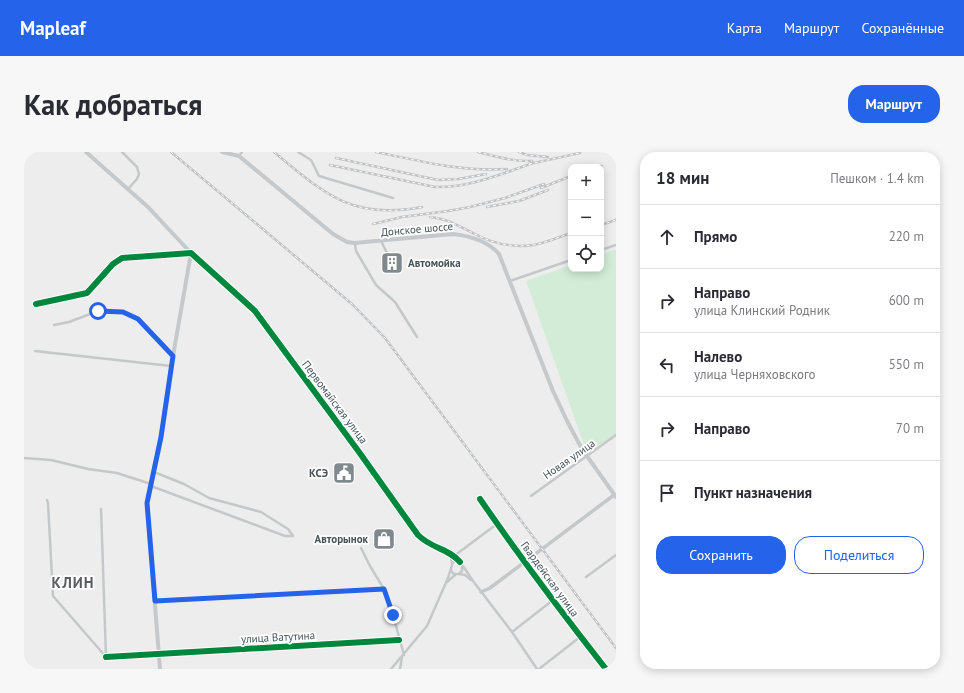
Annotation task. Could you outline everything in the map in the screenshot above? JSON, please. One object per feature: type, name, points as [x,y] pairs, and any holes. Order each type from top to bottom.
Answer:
[{"type":"main road","name":"Первомайская улица","points":[[86,152],[148,208],[191,253]]},
{"type":"main road","name":"Донское шоссе","points":[[222,152],[240,154],[332,234],[347,242],[354,243],[381,241],[453,234],[463,235],[488,244],[494,248],[499,254],[554,391],[582,449],[616,495]]},
{"type":"main road","points":[[160,669],[147,503],[161,437],[171,366],[191,253]]},
{"type":"street","points":[[122,152],[137,167],[139,174],[137,179],[127,189]]},
{"type":"street","points":[[298,152],[310,160],[319,176],[393,198]]},
{"type":"street","points":[[381,241],[388,255],[383,260],[388,271],[397,267]]},
{"type":"street","points":[[354,243],[356,251],[376,285],[395,302],[417,337]]},
{"type":"street","points":[[604,249],[616,245]]},
{"type":"street","points":[[36,304],[87,293],[106,271],[122,258],[191,253]]},
{"type":"street","name":"Первомайская улица","points":[[191,253],[255,311],[418,535],[426,542],[454,556],[461,563],[538,669]]},
{"type":"street","points":[[510,281],[568,261]]},
{"type":"street","points":[[54,326],[98,311],[123,312],[138,319],[173,356]]},
{"type":"street","points":[[35,351],[171,366]]},
{"type":"street","name":"Новая улица","points":[[531,496],[616,435]]},
{"type":"street","points":[[24,458],[51,460],[88,469],[117,473],[285,536],[293,536],[288,529],[261,512],[209,498],[184,484],[154,472]]},
{"type":"street","points":[[481,592],[490,588],[525,563],[616,495]]},
{"type":"street","name":"Гвардейская улица","points":[[480,499],[580,638],[606,669]]},
{"type":"street","points":[[47,500],[53,596],[106,657]]},
{"type":"street","points":[[101,509],[106,657]]},
{"type":"street","points":[[454,556],[497,524]]},
{"type":"street","points":[[361,548],[384,589],[393,615],[403,656],[400,668],[396,669]]},
{"type":"street","points":[[391,669],[427,626],[445,584],[453,561],[451,557],[442,550]]},
{"type":"street","points":[[586,577],[616,555]]},
{"type":"street","points":[[445,584],[462,571],[461,563],[455,561],[452,565]]},
{"type":"street","points":[[451,568],[451,571],[465,576],[473,581]]},
{"type":"street","points":[[155,601],[384,589]]},
{"type":"street","points":[[512,632],[553,600]]},
{"type":"street","points":[[538,669],[580,638]]},
{"type":"street","name":"улица Ватутина","points":[[106,657],[399,640]]},
{"type":"green space","points":[[616,249],[616,434],[587,453],[526,281],[568,266],[568,272],[604,272],[604,254]]},
{"type":"railway","points":[[171,152],[352,304],[385,338],[616,648]]},
{"type":"railway","points":[[274,152],[309,180],[340,200],[357,206],[376,210],[397,210],[422,207]]},
{"type":"railway","points":[[376,152],[457,167],[490,170],[507,169]]},
{"type":"railway","points":[[478,152],[511,160],[532,161]]},
{"type":"railway","points":[[519,152],[527,155],[548,157]]},
{"type":"railway","points":[[529,164],[580,153]]},
{"type":"railway","points":[[336,158],[438,180],[458,179],[486,174]]},
{"type":"railway","points":[[330,165],[435,187],[448,187],[473,183],[533,163]]},
{"type":"railway","points":[[541,188],[568,177]]},
{"type":"railway","points":[[373,224],[402,217],[470,207],[505,198],[544,184]]},
{"type":"railway","points":[[487,207],[519,201],[548,190]]},
{"type":"railway","points":[[430,217],[457,225],[487,240],[517,246],[533,245],[568,234]]},
{"type":"railway","points":[[604,224],[616,220]]},
{"type":"cycle path","points":[[36,304],[87,293],[113,264],[122,258],[191,253],[255,311],[418,535],[423,540],[450,554],[460,562]]},
{"type":"cycle path","points":[[480,499],[510,542],[606,669]]},
{"type":"cycle path","points":[[106,657],[399,640]]},
{"type":"place","name":"Автомойка","points":[[392,263]]},
{"type":"place","name":"КСЭ","points":[[344,473]]},
{"type":"place","name":"Авторынок","points":[[384,539]]},
{"type":"district","name":"КЛИН","points":[[73,583]]},
{"type":"route","points":[[98,311],[123,312],[138,319],[173,356],[161,437],[147,503],[155,601],[384,589],[393,615]]}]
